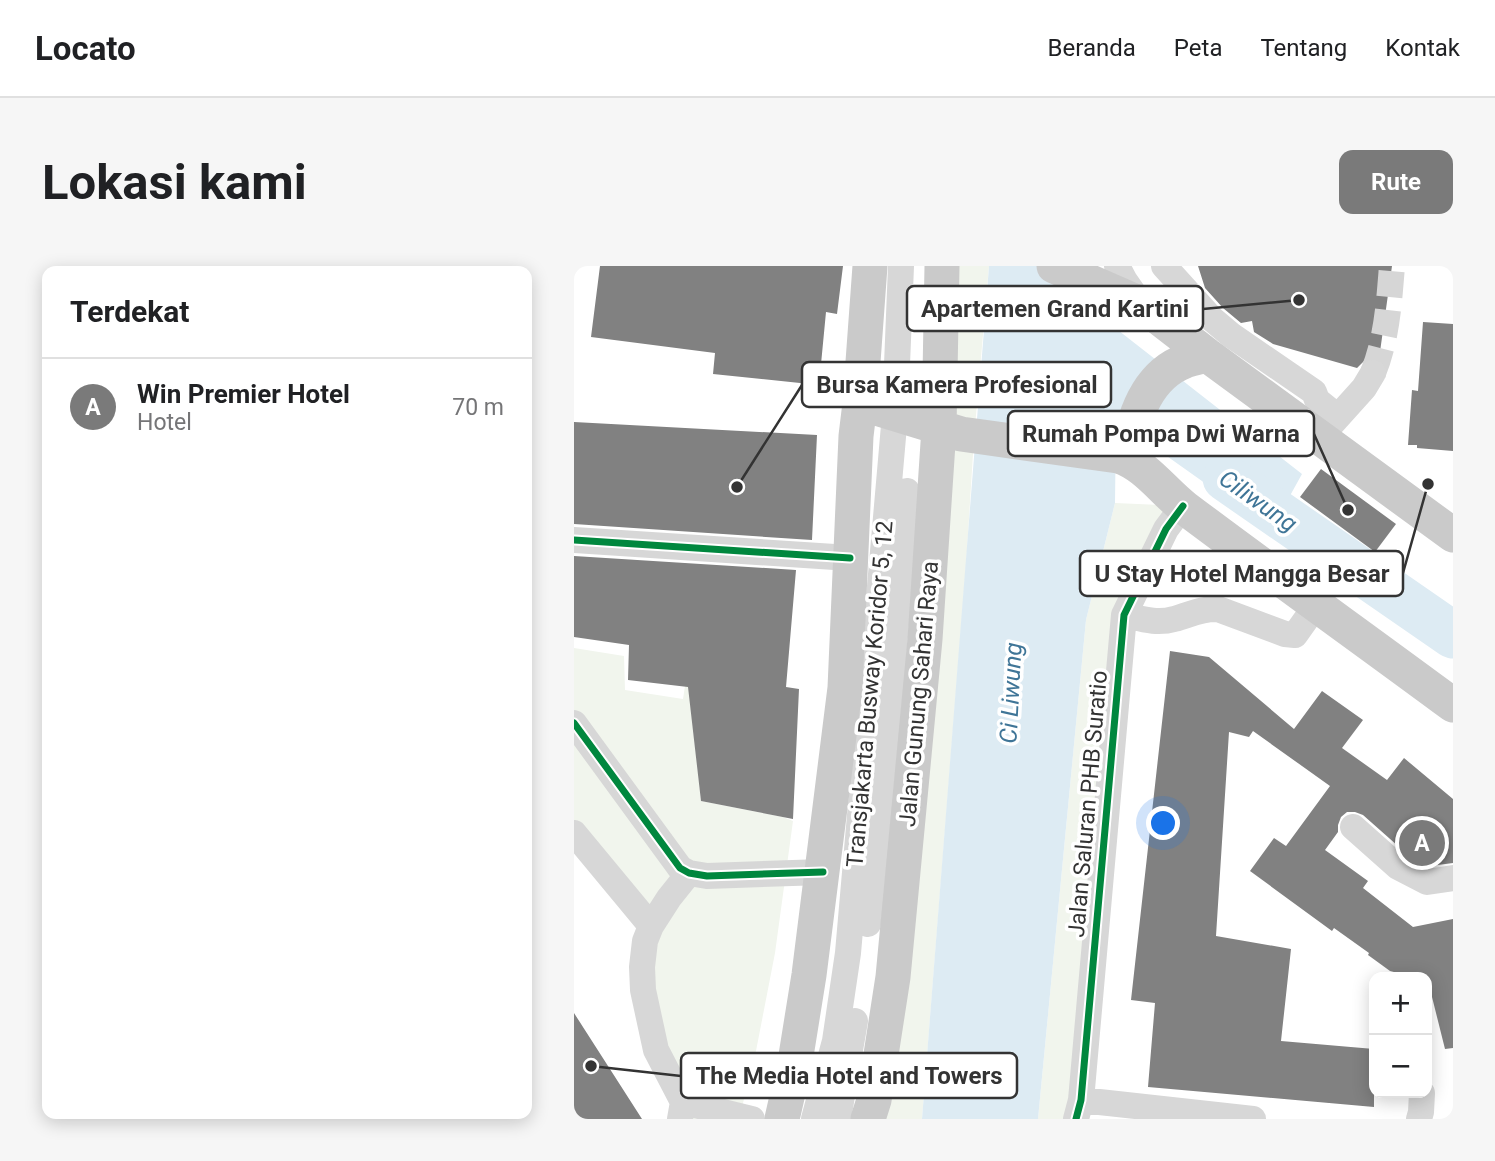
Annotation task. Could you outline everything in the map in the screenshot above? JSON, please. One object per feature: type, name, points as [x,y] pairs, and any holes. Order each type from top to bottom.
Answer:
[{"type":"main road","points":[[782,1119],[809,975],[845,688],[856,436],[870,266]]},
{"type":"main road","name":"Jalan Gunung Sahari Raya","points":[[868,1119],[874,1101],[893,977],[925,639],[926,424],[942,266]]},
{"type":"main road","points":[[1054,266],[1106,275],[1207,355],[1319,419],[1453,535]]},
{"type":"main road","points":[[1134,459],[1139,406],[1146,395],[1173,367],[1207,355]]},
{"type":"main road","points":[[860,403],[926,424],[1134,459],[1183,506],[1453,705]]},
{"type":"street","name":"Transjakarta Busway Koridor 5, 12","points":[[838,1119],[863,969],[884,770],[909,460],[926,424],[901,266]]},
{"type":"street","name":"Transjakarta Busway Koridor 5, 12","points":[[814,1119],[835,1041],[926,424],[917,266]]},
{"type":"street","points":[[1164,266],[1212,319],[1231,335],[1314,392],[1319,419],[1364,388],[1373,373]]},
{"type":"street","name":"Jalan Saluran PHB Suratio","points":[[1079,1110],[1124,615],[1166,529],[1183,506]]},
{"type":"street","points":[[574,540],[850,558]]},
{"type":"street","points":[[1124,615],[1155,622],[1174,619],[1206,608],[1218,609],[1285,634],[1295,635],[1317,604]]},
{"type":"street","points":[[574,723],[680,868],[689,873],[707,876],[823,872]]},
{"type":"street","points":[[1353,827],[1398,867],[1427,882],[1453,878]]},
{"type":"street","points":[[574,833],[651,926]]},
{"type":"street","points":[[689,873],[669,898],[645,941],[643,990],[656,1050],[682,1110],[752,1119]]},
{"type":"street","points":[[1419,1119],[1422,1098]]},
{"type":"street","points":[[1079,1110],[1254,1119]]},
{"type":"shaded area","points":[[942,266],[989,266],[922,1119],[868,1119]]},
{"type":"shaded area","points":[[1115,503],[1183,506],[1124,615],[1076,1119],[1038,1119],[1086,620]]},
{"type":"shaded area","points":[[574,648],[624,656],[625,690],[683,699],[687,673],[701,801],[793,821],[775,953],[756,1051],[739,1119],[681,1119],[656,1050],[645,941],[574,833]]},
{"type":"water","name":"Ci Liwung","points":[[989,266],[1070,266],[1070,273],[1091,309],[1302,474],[1271,530],[1116,420],[1115,503],[1086,620],[1038,1119],[922,1119]]},
{"type":"building","points":[[600,266],[843,266],[837,314],[826,312],[819,385],[713,374],[715,353],[591,337]]},
{"type":"building","points":[[1198,266],[1392,266],[1379,359],[1366,359],[1357,368],[1273,344],[1254,332],[1252,321],[1241,323],[1223,308],[1205,288]]},
{"type":"building","points":[[1423,322],[1453,324],[1453,451],[1408,445],[1412,390],[1418,391]]},
{"type":"building","points":[[574,422],[817,435],[812,540],[574,524]]},
{"type":"building","points":[[1321,469],[1396,524],[1375,552],[1300,497]]},
{"type":"building","points":[[574,556],[796,570],[786,687],[799,689],[793,819],[701,801],[688,687],[628,680],[629,645],[574,637]]},
{"type":"building","points":[[1170,651],[1209,657],[1294,729],[1322,691],[1363,720],[1342,748],[1387,780],[1404,758],[1453,799],[1453,863],[1430,866],[1407,854],[1363,815],[1355,812],[1347,812],[1341,817],[1338,832],[1325,850],[1368,881],[1363,888],[1413,927],[1453,919],[1453,1048],[1445,1049],[1432,997],[1432,972],[1390,971],[1334,928],[1332,931],[1250,871],[1274,838],[1286,846],[1330,786],[1253,731],[1249,737],[1229,732],[1216,936],[1291,949],[1281,1041],[1369,1049],[1369,1098],[1374,1098],[1374,1107],[1148,1087],[1155,1003],[1131,1000]]},
{"type":"building","points":[[574,1013],[642,1119],[574,1119]]},
{"type":"waterway","name":"Ciliwung","points":[[1226,478],[1453,635]]},
{"type":"tunnel","points":[[1373,373],[1384,334],[1392,266]]},
{"type":"cycle path","points":[[1076,1119],[1081,1100],[1124,615],[1166,529],[1183,506]]},
{"type":"cycle path","points":[[574,540],[850,558]]},
{"type":"cycle path","points":[[574,723],[680,868],[689,873],[707,876],[823,872]]},
{"type":"place","name":"Apartemen Grand Kartini","points":[[1299,300]]},
{"type":"place","name":"U Stay Hotel Mangga Besar","points":[[1428,484]]},
{"type":"place","name":"Bursa Kamera Profesional","points":[[737,487]]},
{"type":"place","name":"Rumah Pompa Dwi Warna","points":[[1348,510]]},
{"type":"place","name":"Win Premier Hotel","points":[[1422,843]]},
{"type":"place","name":"The Media Hotel and Towers","points":[[591,1066]]}]
